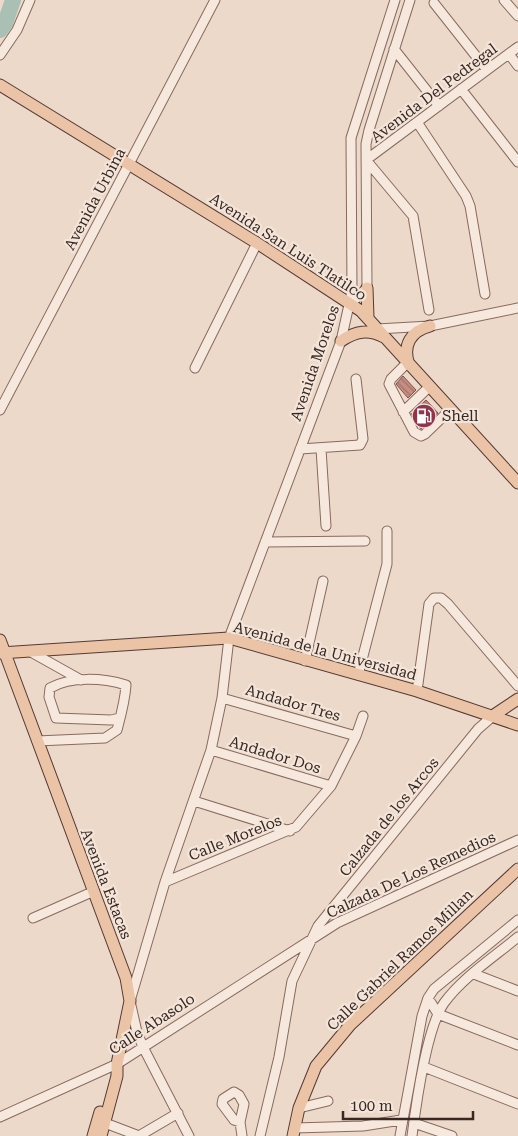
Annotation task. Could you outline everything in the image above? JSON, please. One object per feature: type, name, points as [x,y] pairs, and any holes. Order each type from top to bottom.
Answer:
[{"type":"main road","name":"Avenida San Luis Tlatilco","points":[[0,85],[257,243],[350,304],[368,318],[408,365],[518,483]]},
{"type":"main road","points":[[366,288],[368,318]]},
{"type":"main road","points":[[408,365],[406,351],[411,336],[420,329],[430,326]]},
{"type":"main road","points":[[341,341],[351,334],[363,331],[375,332],[385,338]]},
{"type":"main road","name":"Avenida de la Universidad","points":[[2,653],[229,638],[305,661],[417,691],[494,715],[518,725]]},
{"type":"main road","name":"Avenida Estacas","points":[[0,640],[2,653],[123,971],[130,1002]]},
{"type":"main road","points":[[494,715],[518,699]]},
{"type":"main road","name":"Calle Gabriel Ramos Millan","points":[[294,1132],[299,1108],[316,1066],[350,1025],[518,869]]},
{"type":"main road","points":[[101,1136],[117,1076],[117,1064],[130,1002]]},
{"type":"main road","points":[[93,1136],[110,1078],[117,1064]]},
{"type":"street","points":[[2,50],[24,17],[30,0]]},
{"type":"street","name":"Avenida Urbina","points":[[0,410],[214,0]]},
{"type":"street","name":"Avenida Morelos","points":[[130,1002],[165,882],[211,750],[222,698],[229,638],[341,341],[350,304],[351,138],[395,0]]},
{"type":"street","points":[[350,304],[366,288],[366,160],[369,130],[410,0]]},
{"type":"street","points":[[504,0],[518,16]]},
{"type":"street","points":[[434,3],[487,70]]},
{"type":"street","name":"Avenida Del Pedregal","points":[[366,160],[518,47]]},
{"type":"street","points":[[394,50],[439,106]]},
{"type":"street","points":[[509,54],[518,66]]},
{"type":"street","points":[[461,89],[518,162]]},
{"type":"street","points":[[417,122],[466,196],[470,206],[485,294]]},
{"type":"street","points":[[366,160],[413,216],[429,310]]},
{"type":"street","points":[[195,368],[257,243]]},
{"type":"street","points":[[377,329],[430,326],[518,308]]},
{"type":"street","points":[[408,365],[391,378],[389,384],[414,432],[421,436],[450,410]]},
{"type":"street","points":[[300,449],[357,446],[362,442],[356,378]]},
{"type":"street","points":[[403,412],[429,387]]},
{"type":"street","points":[[321,449],[326,526]]},
{"type":"street","points":[[358,675],[387,564],[387,531]]},
{"type":"street","points":[[264,542],[364,541]]},
{"type":"street","points":[[305,661],[323,581]]},
{"type":"street","points":[[417,691],[429,604],[434,598],[441,598],[448,604],[518,686]]},
{"type":"street","points":[[31,652],[83,681]]},
{"type":"street","points":[[37,741],[104,738],[117,730],[120,718],[126,685],[112,681],[63,681],[50,688],[50,697],[56,718],[111,720],[120,718]]},
{"type":"street","name":"Andador Tres","points":[[222,698],[356,736]]},
{"type":"street","name":"Calzada de los Arcos","points":[[311,940],[318,926],[447,767],[478,729],[494,715]]},
{"type":"street","name":"Calle Morelos","points":[[165,882],[290,831],[302,822],[331,786],[356,736],[363,716]]},
{"type":"street","name":"Andador Dos","points":[[211,750],[331,786]]},
{"type":"street","points":[[194,801],[290,831]]},
{"type":"street","name":"Calzada De Los Remedios","points":[[311,940],[337,923],[518,840]]},
{"type":"street","points":[[33,918],[92,892]]},
{"type":"street","points":[[400,1136],[401,1120],[422,1016],[428,998],[454,971],[518,920]]},
{"type":"street","points":[[412,1136],[424,1067],[438,1014],[445,1002],[474,974],[518,937]]},
{"type":"street","points":[[260,1136],[280,1058],[292,981],[311,940]]},
{"type":"street","name":"Calle Abasolo","points":[[0,1117],[117,1064],[311,940]]},
{"type":"street","points":[[474,974],[518,991]]},
{"type":"street","points":[[428,998],[438,1014]]},
{"type":"street","name":"Avenida Estacas","points":[[130,1002],[137,1032],[143,1047],[189,1136]]},
{"type":"street","points":[[422,1016],[438,1014],[518,1046]]},
{"type":"street","points":[[424,1067],[518,1104]]},
{"type":"street","points":[[299,1108],[328,1101]]},
{"type":"street","points":[[105,1123],[139,1136],[178,1113]]},
{"type":"street","points":[[294,1132],[363,1126],[401,1120]]},
{"type":"street","points":[[240,1122],[242,1136]]},
{"type":"street","points":[[414,1123],[452,1136]]},
{"type":"building","name":"Shell","points":[[403,376],[416,390],[408,398],[396,384]]},
{"type":"building","name":"Shell","points":[[426,400],[438,413],[421,429],[411,414]]},
{"type":"waterway","points":[[0,30],[5,23],[13,0]]},
{"type":"place","name":"Shell","points":[[424,416]]}]
